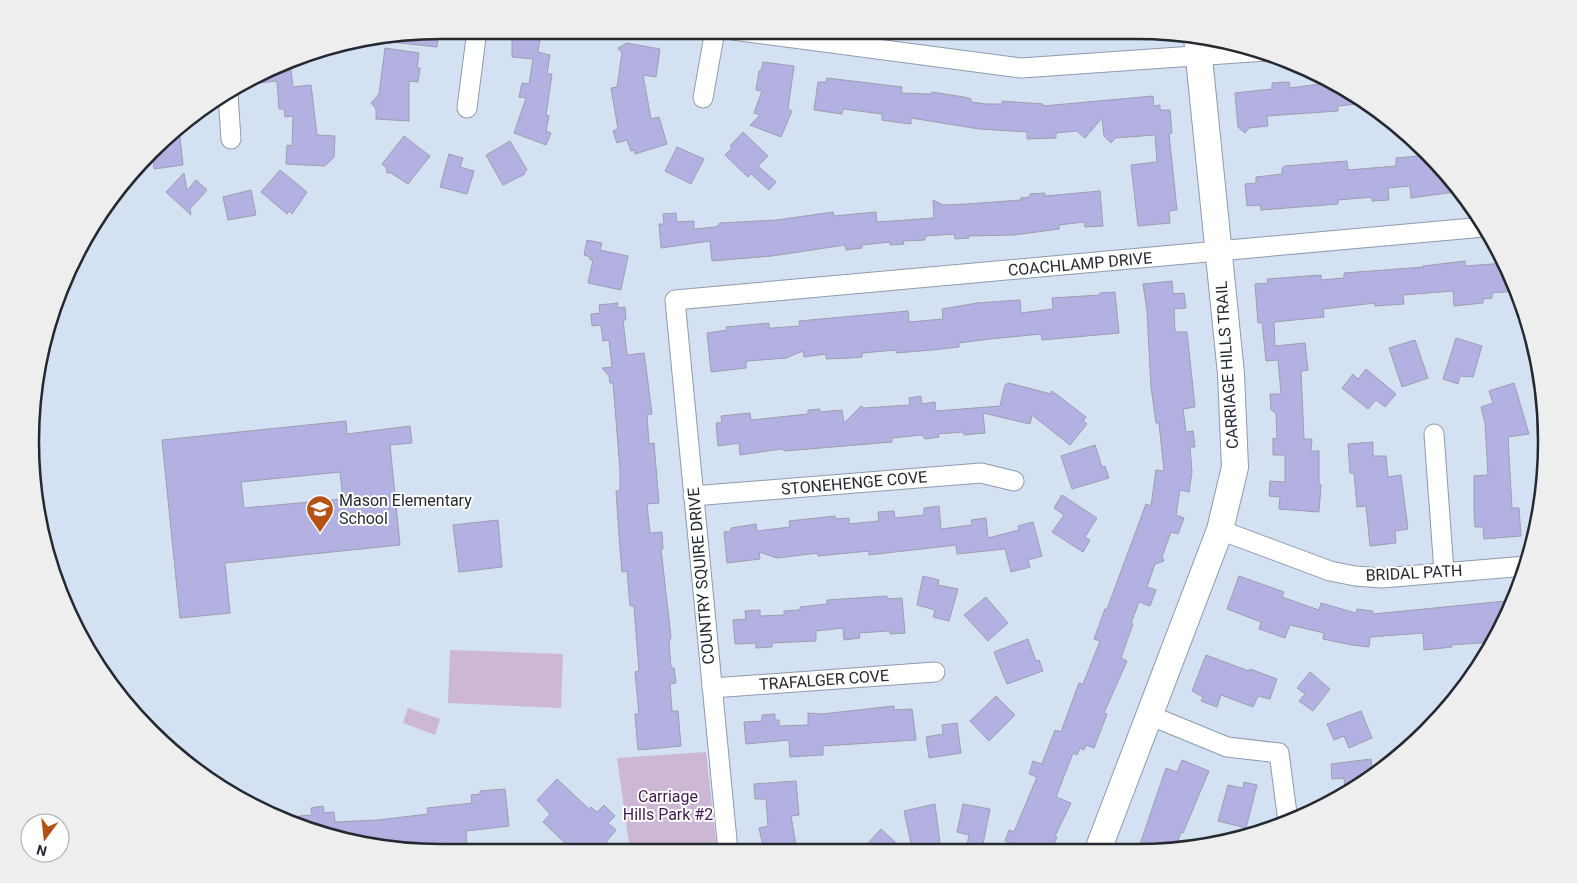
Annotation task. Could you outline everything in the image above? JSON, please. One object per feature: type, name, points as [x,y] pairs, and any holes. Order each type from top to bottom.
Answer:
[{"type":"street","points":[[467,108],[476,39]]},
{"type":"street","points":[[703,98],[713,39]]},
{"type":"street","points":[[801,39],[1021,68],[1198,47],[1228,49]]},
{"type":"street","name":"CARRIAGE HILLS TRAIL","points":[[1100,844],[1220,530],[1234,467],[1231,374],[1198,47]]},
{"type":"street","points":[[228,101],[230,139]]},
{"type":"street","name":"COACHLAMP DRIVE","points":[[675,300],[1476,228]]},
{"type":"street","name":"COUNTRY SQUIRE DRIVE","points":[[675,300],[727,844]]},
{"type":"street","points":[[1434,434],[1444,572]]},
{"type":"street","name":"STONEHENGE COVE","points":[[693,496],[981,473],[1014,480]]},
{"type":"street","name":"BRIDAL PATH","points":[[1220,530],[1330,571],[1356,576],[1382,578],[1518,567]]},
{"type":"street","name":"TRAFALGER COVE","points":[[712,688],[936,672]]},
{"type":"street","points":[[1149,715],[1228,747],[1279,753],[1287,815]]},
{"type":"green space","points":[[450,650],[563,654],[561,708],[448,703]]},
{"type":"green space","points":[[408,708],[440,719],[435,735],[403,723]]},
{"type":"green space","name":"Carriage Hills Park #2","points":[[706,752],[716,844],[629,844],[617,758]]},
{"type":"building","points":[[438,39],[437,47],[391,42],[415,40]]},
{"type":"building","points":[[512,39],[540,39],[538,52],[550,55],[547,74],[552,74],[546,115],[549,116],[546,131],[551,133],[546,145],[514,133],[526,98],[519,97],[522,83],[529,84],[533,59],[512,57]]},
{"type":"building","points":[[627,43],[660,49],[656,77],[643,75],[651,119],[659,117],[667,144],[635,154],[634,150],[631,151],[627,140],[617,143],[613,131],[618,129],[611,88],[617,87],[622,53],[618,48]]},
{"type":"building","points":[[385,48],[419,53],[417,68],[420,68],[418,82],[409,81],[409,121],[376,119],[376,109],[371,103],[379,94]]},
{"type":"building","points":[[763,62],[794,66],[788,109],[792,111],[781,137],[750,125],[760,115],[754,113],[762,91],[756,90],[759,71],[761,71]]},
{"type":"building","points":[[291,68],[293,87],[311,85],[317,135],[335,136],[334,157],[325,166],[286,164],[287,145],[292,146],[293,116],[285,117],[284,109],[279,109],[277,81],[257,83]]},
{"type":"building","points":[[827,78],[902,87],[901,93],[931,94],[932,92],[964,97],[971,99],[971,102],[986,104],[1002,104],[1002,101],[1043,104],[1043,106],[1153,96],[1154,106],[1160,105],[1160,110],[1170,110],[1172,133],[1169,134],[1177,210],[1169,211],[1170,223],[1138,226],[1131,165],[1157,162],[1155,135],[1115,138],[1111,143],[1104,136],[1102,118],[1085,138],[1077,131],[1056,133],[1056,138],[1027,139],[1027,132],[979,129],[911,118],[911,124],[882,120],[882,114],[843,109],[842,114],[814,110],[818,82],[826,82]]},
{"type":"building","points":[[1289,82],[1290,88],[1321,84],[1355,104],[1338,106],[1338,111],[1267,116],[1268,126],[1249,128],[1245,133],[1238,127],[1235,93],[1272,89],[1272,83]]},
{"type":"building","points":[[743,132],[768,156],[758,166],[776,182],[769,190],[751,174],[748,177],[725,155],[732,148],[730,146]]},
{"type":"building","points":[[180,136],[183,165],[154,169],[153,161]]},
{"type":"building","points":[[404,136],[430,156],[408,184],[391,173],[387,173],[386,167],[382,164]]},
{"type":"building","points":[[510,141],[527,170],[525,174],[503,185],[486,155]]},
{"type":"building","points":[[677,147],[704,159],[691,184],[665,171]]},
{"type":"building","points":[[449,154],[463,158],[460,167],[474,171],[467,194],[440,187]]},
{"type":"building","points":[[1418,156],[1452,192],[1411,198],[1410,186],[1388,188],[1389,200],[1372,201],[1372,197],[1338,200],[1338,204],[1261,210],[1260,205],[1247,206],[1245,184],[1256,183],[1256,177],[1282,174],[1282,168],[1285,166],[1347,161],[1348,170],[1396,166],[1396,158]]},
{"type":"building","points":[[280,170],[307,192],[292,214],[289,211],[287,214],[261,192]]},
{"type":"building","points":[[184,173],[187,191],[196,180],[207,190],[190,209],[191,215],[166,192]]},
{"type":"building","points":[[251,190],[256,215],[228,220],[223,197]]},
{"type":"building","points":[[1100,191],[1103,226],[1085,227],[1084,222],[1059,225],[1059,229],[1014,235],[968,236],[969,238],[955,239],[954,234],[925,236],[925,240],[903,241],[904,244],[890,245],[890,242],[862,245],[862,248],[846,250],[845,245],[772,256],[712,261],[710,241],[661,248],[659,224],[664,224],[663,214],[676,213],[677,222],[694,221],[694,229],[716,227],[720,223],[777,220],[833,212],[834,216],[876,212],[877,222],[934,218],[933,200],[943,205],[966,204],[1021,200],[1021,198],[1030,197],[1030,194],[1045,193],[1045,196]]},
{"type":"building","points":[[587,240],[602,243],[600,250],[628,256],[621,290],[588,283],[593,260],[584,255]]},
{"type":"building","points":[[1465,261],[1465,266],[1497,264],[1510,292],[1492,293],[1492,298],[1483,299],[1483,303],[1454,306],[1453,291],[1403,295],[1404,304],[1375,306],[1375,303],[1323,309],[1324,317],[1274,322],[1275,346],[1305,343],[1308,370],[1301,371],[1304,439],[1312,439],[1311,451],[1319,451],[1319,484],[1321,485],[1319,512],[1279,509],[1280,497],[1269,496],[1270,481],[1285,482],[1285,455],[1273,455],[1273,438],[1277,439],[1276,413],[1271,410],[1270,394],[1281,394],[1278,360],[1266,361],[1262,322],[1258,323],[1255,284],[1268,283],[1267,279],[1321,275],[1321,280],[1344,278],[1344,273]]},
{"type":"building","points":[[1172,281],[1173,294],[1184,293],[1186,308],[1174,309],[1175,332],[1187,332],[1195,407],[1183,409],[1186,432],[1193,431],[1195,447],[1190,447],[1192,472],[1189,492],[1180,490],[1176,515],[1184,518],[1178,534],[1171,532],[1162,557],[1164,561],[1155,564],[1147,587],[1156,590],[1150,606],[1139,602],[1121,658],[1127,661],[1104,713],[1107,714],[1094,748],[1086,745],[1084,750],[1080,748],[1077,755],[1073,753],[1056,797],[1071,803],[1055,836],[1057,837],[1054,844],[1012,844],[1005,841],[1009,830],[1014,832],[1037,777],[1029,774],[1033,761],[1042,764],[1055,730],[1061,732],[1079,683],[1083,684],[1100,641],[1094,639],[1105,609],[1107,609],[1146,504],[1151,506],[1156,470],[1164,471],[1159,423],[1156,423],[1151,387],[1147,311],[1143,284]]},
{"type":"building","points":[[1115,292],[1119,333],[1042,340],[1041,334],[959,343],[959,347],[932,350],[896,353],[896,350],[862,353],[862,357],[850,358],[826,359],[826,354],[804,357],[803,351],[786,358],[748,361],[746,362],[746,368],[711,372],[707,333],[727,330],[726,327],[769,323],[769,328],[800,326],[799,321],[908,311],[909,322],[943,319],[942,309],[977,303],[1020,300],[1021,313],[1053,309],[1052,298],[1100,295],[1100,293]]},
{"type":"building","points":[[618,303],[617,308],[625,307],[626,320],[623,320],[627,355],[644,353],[646,367],[652,414],[647,415],[649,444],[654,443],[659,503],[647,504],[650,533],[662,532],[663,549],[661,549],[671,637],[669,642],[671,668],[674,668],[676,683],[670,684],[672,711],[678,711],[681,746],[638,750],[635,714],[639,714],[635,672],[639,671],[634,606],[630,606],[627,571],[622,572],[616,491],[620,491],[620,470],[613,383],[610,383],[609,376],[602,368],[612,367],[609,340],[603,341],[601,325],[592,326],[591,314],[600,313],[599,305]]},
{"type":"building","points":[[1456,338],[1482,346],[1473,377],[1460,376],[1458,384],[1443,379]]},
{"type":"building","points":[[1415,340],[1428,378],[1402,387],[1389,348]]},
{"type":"building","points":[[1366,369],[1396,394],[1385,407],[1376,400],[1368,409],[1342,388],[1353,374],[1358,379]]},
{"type":"building","points":[[1009,383],[1051,394],[1052,391],[1086,417],[1083,421],[1087,424],[1070,445],[1032,415],[1030,424],[983,413],[985,433],[964,435],[963,432],[938,434],[939,437],[925,439],[922,435],[892,438],[892,442],[785,451],[781,449],[740,455],[739,443],[718,446],[716,423],[722,422],[721,416],[750,413],[751,420],[808,414],[808,410],[820,409],[820,412],[842,410],[844,423],[861,406],[864,408],[910,405],[909,398],[921,396],[922,404],[935,402],[936,411],[1000,406],[1005,385]]},
{"type":"building","points":[[1514,383],[1529,434],[1508,437],[1512,508],[1519,508],[1521,536],[1484,539],[1483,527],[1475,527],[1474,512],[1474,476],[1488,475],[1485,423],[1481,407],[1493,403],[1489,391]]},
{"type":"building","points":[[346,421],[347,434],[410,426],[412,443],[390,445],[400,545],[225,563],[230,613],[180,618],[162,440]],"holes":[[[340,472],[343,499],[244,508],[241,482]]]},
{"type":"building","points":[[1373,442],[1373,456],[1386,456],[1388,477],[1401,475],[1408,529],[1395,531],[1396,543],[1370,546],[1366,506],[1357,507],[1354,473],[1350,473],[1348,444]]},
{"type":"building","points":[[1095,445],[1102,467],[1105,466],[1109,478],[1072,489],[1061,456]]},
{"type":"building","points":[[1062,495],[1097,518],[1085,537],[1090,540],[1083,552],[1052,532],[1064,515],[1054,508]]},
{"type":"building","points":[[939,506],[941,529],[972,525],[971,520],[986,518],[988,538],[1019,530],[1018,526],[1033,522],[1042,556],[1028,560],[1030,567],[1011,572],[1005,549],[957,554],[956,545],[869,555],[869,551],[818,556],[818,553],[777,558],[759,552],[760,559],[727,563],[724,532],[731,531],[731,528],[756,524],[757,531],[790,527],[789,521],[835,516],[836,519],[849,518],[849,524],[879,521],[878,512],[894,511],[895,518],[924,515],[924,508]]},
{"type":"building","points":[[498,520],[502,567],[459,572],[453,525]]},
{"type":"building","points":[[923,576],[939,580],[938,585],[958,589],[949,621],[933,617],[935,610],[917,605]]},
{"type":"building","points":[[1239,576],[1284,592],[1282,597],[1319,610],[1321,603],[1356,613],[1357,609],[1373,611],[1373,614],[1506,601],[1484,643],[1451,645],[1452,647],[1424,650],[1423,633],[1370,637],[1369,647],[1323,639],[1324,633],[1290,625],[1285,638],[1259,629],[1261,622],[1227,609]]},
{"type":"building","points":[[887,596],[887,599],[902,598],[905,633],[891,634],[888,631],[859,633],[860,638],[844,640],[843,628],[816,631],[816,641],[772,643],[772,647],[756,648],[756,643],[735,644],[733,620],[746,619],[745,611],[760,610],[760,616],[784,615],[784,611],[800,610],[800,607],[827,604],[827,600]]},
{"type":"building","points":[[986,597],[1008,623],[988,641],[964,615]]},
{"type":"building","points":[[1028,639],[1036,661],[1039,660],[1043,671],[1007,684],[994,652]]},
{"type":"building","points":[[1206,655],[1277,679],[1270,699],[1258,696],[1253,707],[1221,695],[1217,707],[1201,701],[1203,697],[1192,691]]},
{"type":"building","points":[[1310,672],[1330,689],[1313,711],[1299,701],[1305,694],[1297,688]]},
{"type":"building","points":[[996,696],[1015,715],[989,741],[970,721]]},
{"type":"building","points":[[894,706],[894,710],[912,709],[916,740],[823,746],[823,755],[790,757],[789,740],[746,744],[744,722],[762,721],[762,715],[775,714],[775,720],[779,720],[779,726],[808,725],[808,713],[822,714]]},
{"type":"building","points":[[1361,711],[1372,738],[1349,748],[1344,736],[1334,740],[1327,724]]},
{"type":"building","points":[[957,723],[961,753],[929,758],[926,737],[943,734],[942,725]]},
{"type":"building","points":[[1371,759],[1372,767],[1345,785],[1344,778],[1332,779],[1331,764]]},
{"type":"building","points":[[1182,760],[1209,771],[1183,833],[1181,832],[1178,842],[1140,844],[1166,768],[1177,772]]},
{"type":"building","points":[[557,779],[589,809],[591,807],[597,812],[604,805],[615,816],[608,823],[616,830],[606,842],[609,844],[566,844],[543,822],[550,814],[537,800]]},
{"type":"building","points":[[796,781],[799,815],[791,816],[796,844],[762,844],[759,828],[768,826],[766,799],[755,799],[754,784]]},
{"type":"building","points":[[1244,782],[1257,785],[1246,828],[1218,821],[1228,785],[1243,788]]},
{"type":"building","points":[[505,789],[509,826],[466,831],[467,844],[389,841],[337,831],[299,818],[299,816],[312,815],[311,808],[323,806],[324,813],[334,812],[335,822],[378,820],[428,814],[427,808],[472,803],[471,795],[480,794],[480,791]]},
{"type":"building","points":[[935,804],[940,843],[911,844],[904,811]]},
{"type":"building","points":[[963,804],[990,809],[983,844],[967,844],[969,835],[957,832]]},
{"type":"building","points":[[881,829],[897,844],[867,844]]},
{"type":"place","name":"Mason Elementary School","points":[[320,533]]}]
